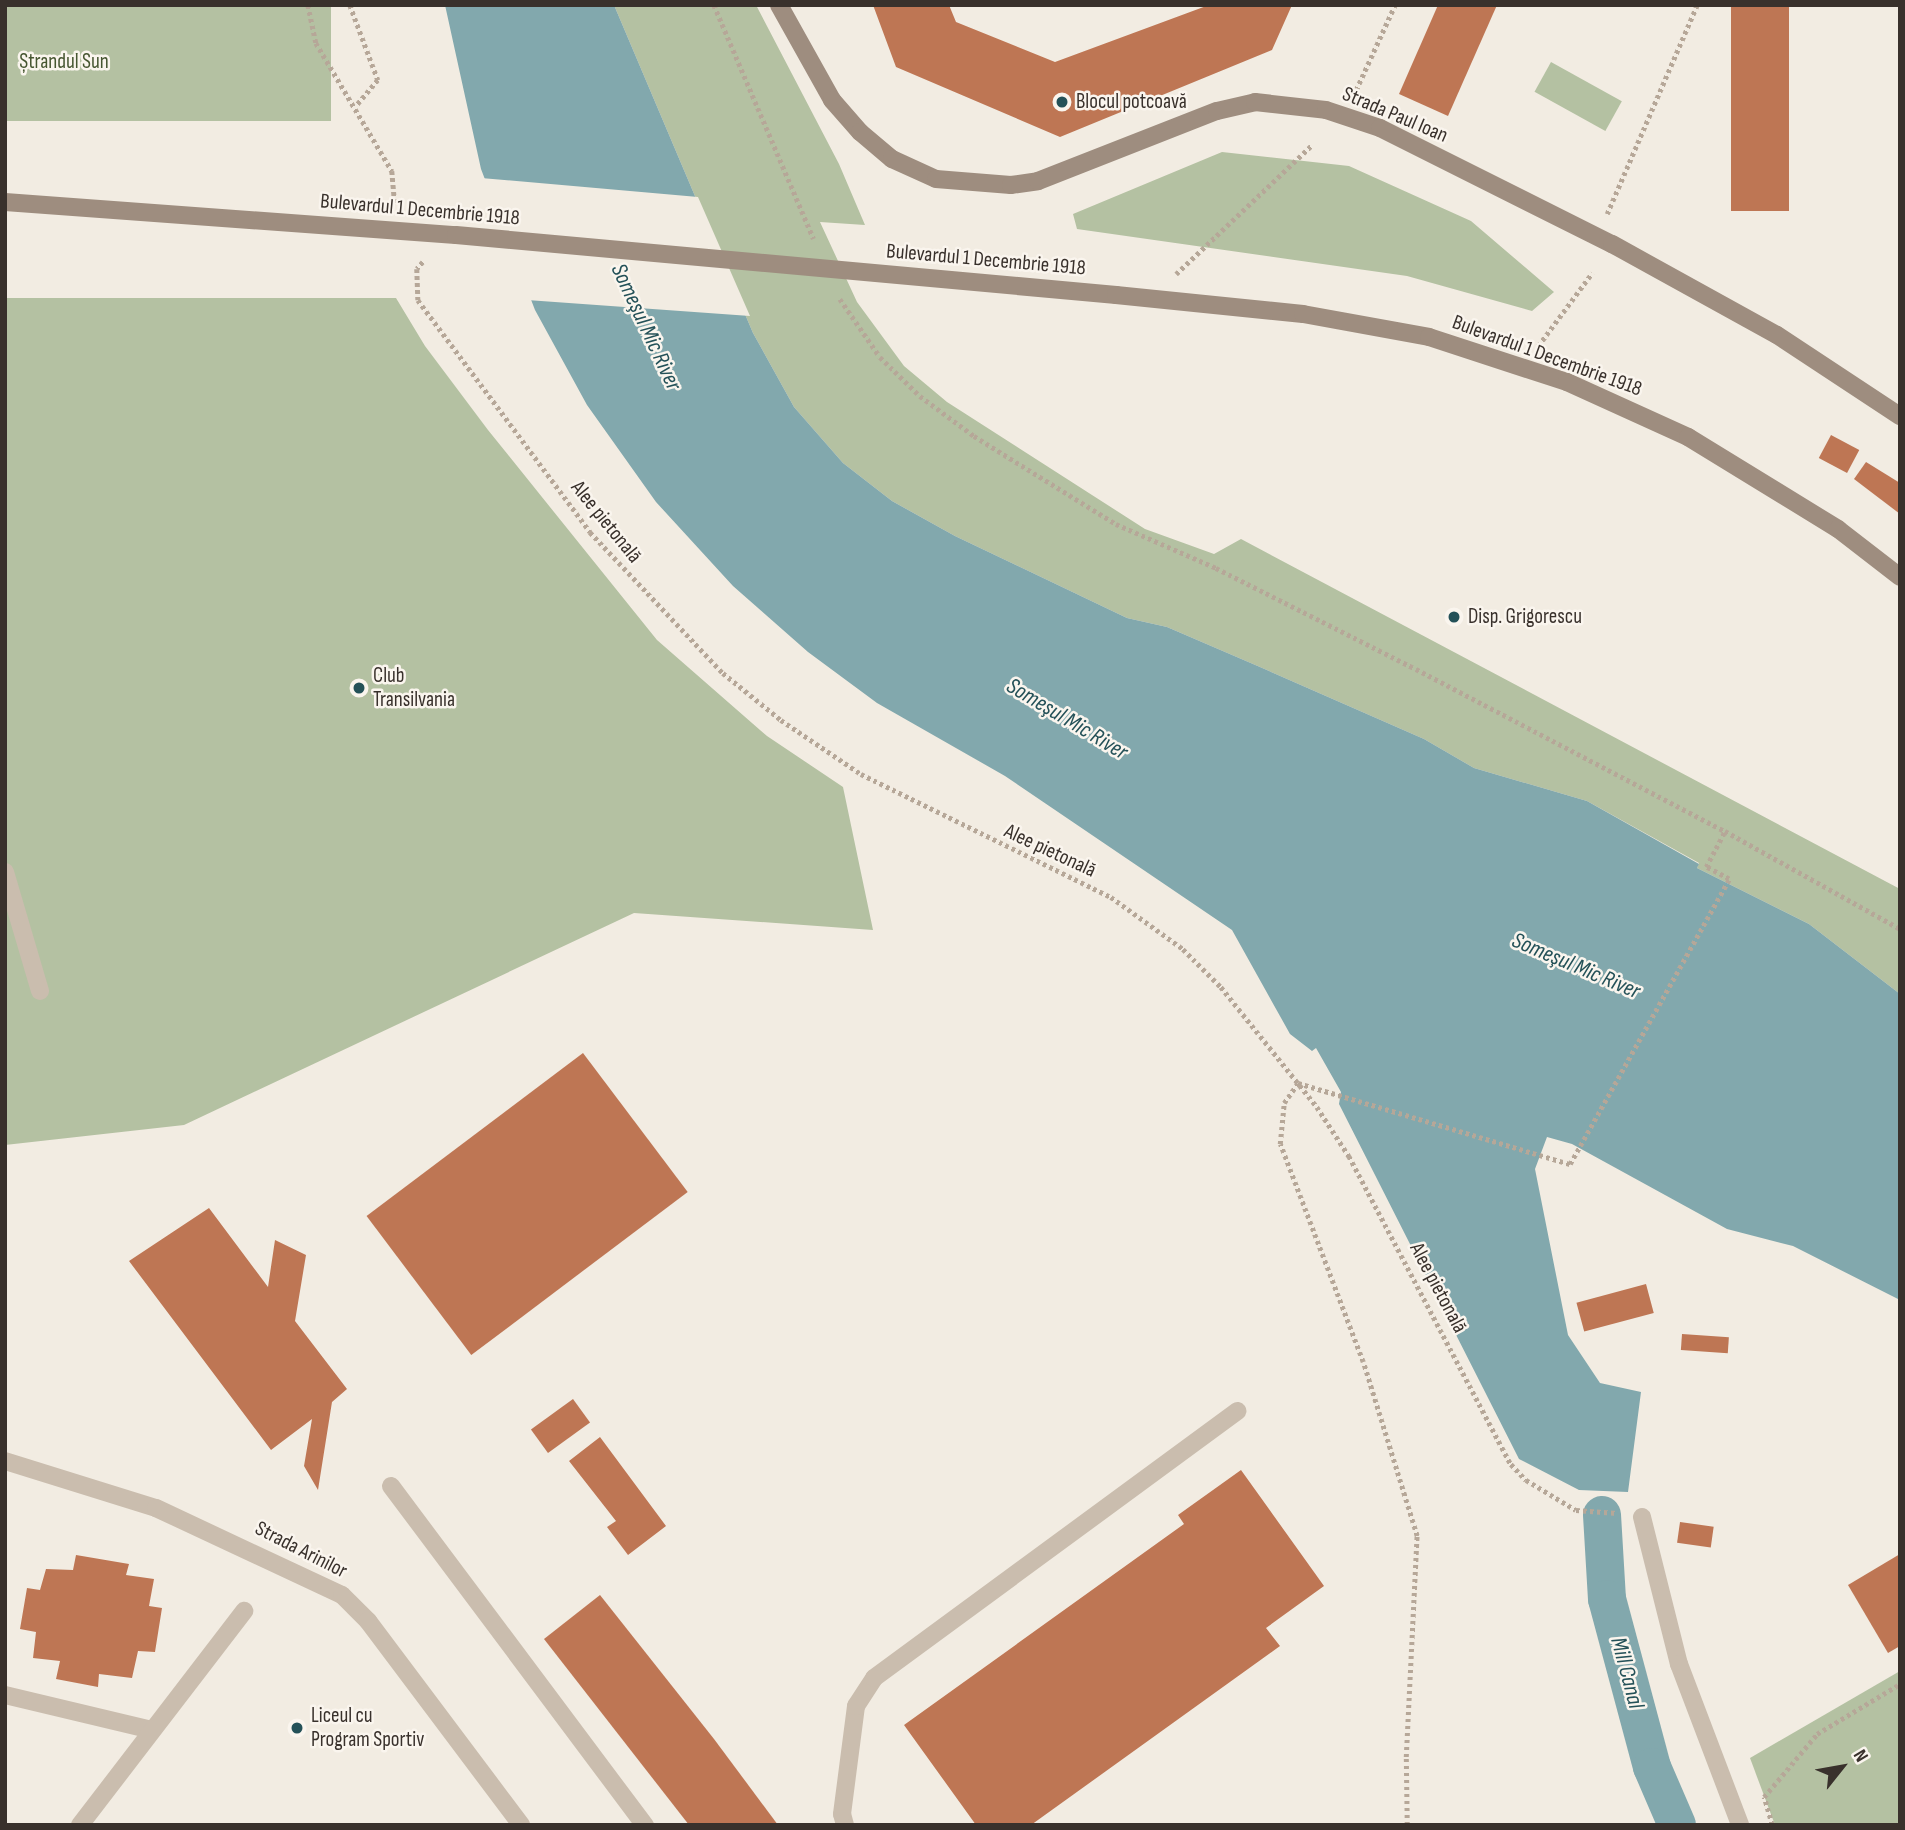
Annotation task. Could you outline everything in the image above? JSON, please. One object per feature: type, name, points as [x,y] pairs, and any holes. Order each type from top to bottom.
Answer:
[{"type":"main road","name":"Strada Paul Ioan","points":[[779,5],[819,79],[860,132],[892,159],[936,180],[1011,185],[1038,181],[1217,111],[1255,102],[1326,110],[1380,128],[1612,244],[1777,335],[1900,416]]},
{"type":"main road","name":"Bulevardul 1 Decembrie 1918","points":[[5,202],[279,222],[1116,295],[1303,314],[1429,337],[1510,362],[1616,402],[1688,437],[1838,529],[1900,577]]},
{"type":"street","points":[[5,872],[40,991]]},
{"type":"street","points":[[845,1825],[842,1814],[856,1706],[874,1678],[1238,1411]]},
{"type":"street","name":"Strada Arinilor","points":[[5,1461],[156,1508],[342,1595],[368,1621],[516,1823]]},
{"type":"street","points":[[391,1486],[645,1825]]},
{"type":"street","points":[[1635,1516],[1679,1664],[1740,1825]]},
{"type":"street","points":[[80,1825],[244,1611]]},
{"type":"street","points":[[5,1695],[152,1730]]},
{"type":"path","points":[[308,5],[316,43],[357,105],[393,171],[394,218]]},
{"type":"path","points":[[350,5],[378,80],[357,105]]},
{"type":"path","points":[[714,5],[820,253]]},
{"type":"path","points":[[1355,91],[1395,5]]},
{"type":"path","points":[[1606,216],[1696,5]]},
{"type":"path","points":[[1171,280],[1311,146]]},
{"type":"path","name":"Alee pietonală","points":[[429,256],[416,269],[418,300],[590,532],[723,673],[780,720],[861,774],[1111,897],[1149,922],[1221,987],[1298,1083],[1349,1156],[1511,1464],[1526,1480],[1576,1510],[1635,1516]]},
{"type":"path","points":[[1538,346],[1592,274]]},
{"type":"path","points":[[837,291],[880,357],[920,397],[974,436],[1116,524],[1216,568],[1725,831],[1900,929]]},
{"type":"path","points":[[1407,1825],[1406,1757],[1417,1536],[1363,1362],[1280,1144],[1284,1103],[1298,1083],[1570,1164],[1729,879],[1706,867],[1725,831]]},
{"type":"path","points":[[1772,1825],[1764,1797],[1817,1734],[1900,1685]]},
{"type":"green space","name":"Ștrandul Sun","points":[[5,5],[331,5],[331,121],[5,121]]},
{"type":"green space","points":[[614,5],[756,5],[839,164],[865,225],[820,222],[857,302],[904,366],[947,402],[1145,529],[1214,554],[1241,539],[1900,889],[1900,994],[1809,924],[1697,868],[1699,863],[1587,801],[1474,768],[1424,739],[1260,667],[1167,627],[1127,618],[955,536],[892,501],[843,463],[794,407],[753,333]]},
{"type":"green space","points":[[1551,62],[1622,101],[1605,131],[1535,92]]},
{"type":"green space","points":[[1222,152],[1349,166],[1471,221],[1554,292],[1532,311],[1407,276],[1077,229],[1073,214]]},
{"type":"green space","name":"Club Transilvania","points":[[5,298],[396,298],[425,346],[488,430],[657,640],[767,736],[843,787],[873,930],[634,913],[184,1125],[5,1145]]},
{"type":"green space","points":[[1900,1671],[1900,1825],[1775,1825],[1750,1758]]},
{"type":"water","name":"Someşul Mic River","points":[[445,5],[614,5],[753,333],[794,407],[843,463],[892,501],[955,536],[1127,618],[1167,627],[1260,667],[1424,739],[1474,768],[1587,801],[1699,864],[1697,868],[1809,924],[1900,994],[1900,1300],[1793,1246],[1727,1229],[1572,1144],[1547,1137],[1535,1169],[1568,1335],[1600,1383],[1641,1392],[1628,1492],[1579,1490],[1519,1459],[1339,1104],[1341,1092],[1316,1048],[1312,1051],[1290,1034],[1232,930],[1005,776],[877,703],[808,652],[733,586],[656,502],[587,405],[535,310],[481,169]]},
{"type":"pier","points":[[481,178],[698,197],[750,316],[527,300]]},
{"type":"building","name":"Blocul potcoavă","points":[[873,5],[949,5],[956,22],[1055,62],[1209,5],[1292,5],[1272,50],[1060,137],[896,67]]},
{"type":"building","points":[[1438,5],[1497,5],[1448,116],[1399,94]]},
{"type":"building","points":[[1731,5],[1789,5],[1789,211],[1731,211]]},
{"type":"building","points":[[1831,435],[1859,450],[1847,473],[1819,458]]},
{"type":"building","points":[[1866,462],[1900,483],[1900,514],[1854,479]]},
{"type":"building","points":[[583,1053],[688,1192],[471,1355],[367,1216]]},
{"type":"building","points":[[209,1208],[268,1287],[275,1240],[306,1255],[295,1321],[347,1389],[332,1402],[318,1490],[304,1466],[312,1419],[271,1450],[129,1261]]},
{"type":"building","points":[[1646,1284],[1654,1313],[1584,1332],[1576,1303]]},
{"type":"building","points":[[1682,1334],[1729,1337],[1728,1353],[1681,1350]]},
{"type":"building","points":[[573,1399],[590,1422],[548,1453],[531,1430]]},
{"type":"building","points":[[600,1437],[666,1526],[628,1555],[607,1527],[616,1521],[569,1461]]},
{"type":"building","points":[[1241,1470],[1324,1586],[1266,1628],[1280,1646],[1031,1825],[976,1825],[904,1725],[1184,1524],[1178,1515]]},
{"type":"building","points":[[1680,1522],[1714,1527],[1711,1548],[1677,1543]]},
{"type":"building","points":[[1900,1554],[1900,1646],[1888,1653],[1848,1585]]},
{"type":"building","points":[[76,1555],[129,1564],[126,1575],[154,1579],[149,1606],[162,1608],[155,1652],[138,1651],[132,1678],[99,1674],[98,1687],[56,1679],[60,1661],[33,1658],[36,1632],[20,1629],[27,1588],[40,1590],[46,1569],[73,1570]]},
{"type":"building","points":[[600,1595],[778,1825],[689,1825],[544,1639]]},
{"type":"waterway","name":"Mill Canal","points":[[1602,1515],[1607,1599],[1652,1767],[1677,1825]]},
{"type":"place","name":"Blocul potcoavă","points":[[1062,102]]},
{"type":"place","name":"Disp. Grigorescu","points":[[1454,617]]},
{"type":"place","name":"Club Transilvania","points":[[359,688]]},
{"type":"place","name":"Liceul cu Program Sportiv","points":[[297,1728]]}]
